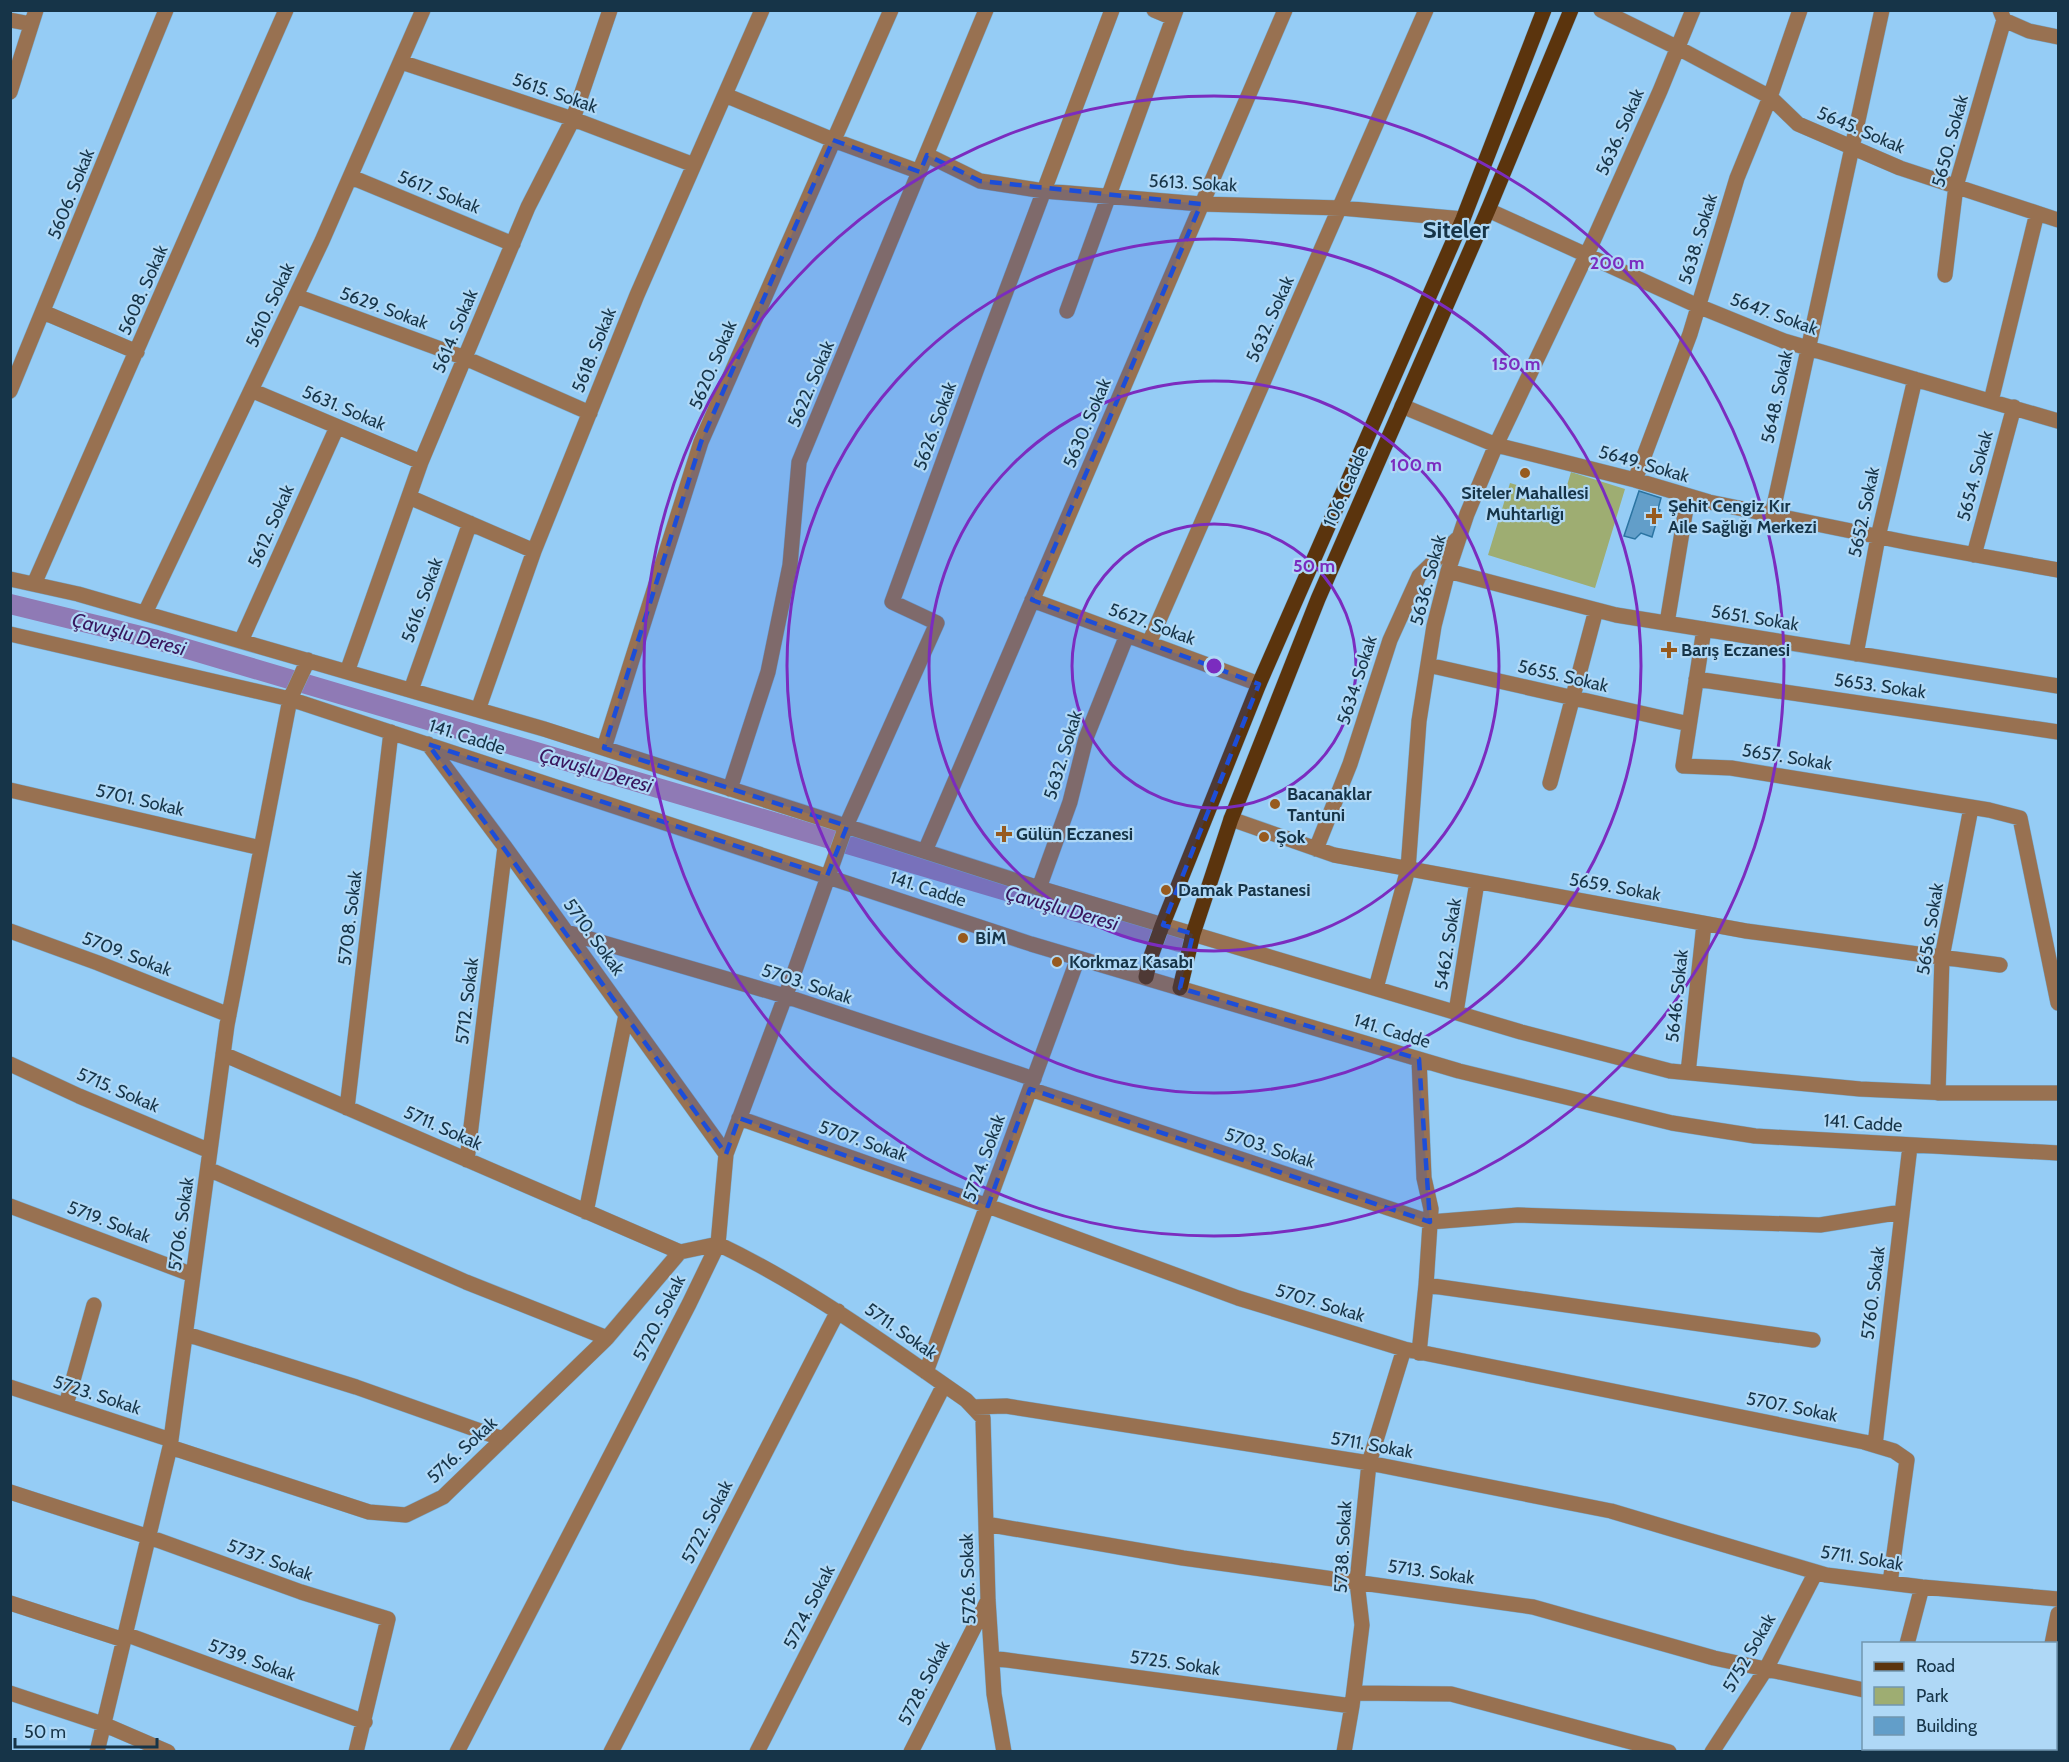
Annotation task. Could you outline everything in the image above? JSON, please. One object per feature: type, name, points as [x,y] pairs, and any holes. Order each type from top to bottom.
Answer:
[{"type":"main road","name":"106. Cadde","points":[[1146,977],[1162,925],[1259,684],[1463,219],[1544,10]]},
{"type":"main road","name":"106. Cadde","points":[[1180,988],[1193,934],[1231,819],[1318,599],[1488,210],[1571,10]]},
{"type":"street","name":"5606. Sokak","points":[[10,391],[166,10]]},
{"type":"street","name":"5608. Sokak","points":[[34,584],[286,10]]},
{"type":"street","name":"5610. Sokak","points":[[145,613],[351,177],[423,10]]},
{"type":"street","name":"5618. Sokak","points":[[478,710],[534,551],[637,296],[762,10]]},
{"type":"street","name":"5620. Sokak","points":[[604,748],[702,442],[891,10]]},
{"type":"street","name":"5622. Sokak","points":[[730,789],[768,672],[789,565],[799,462],[986,10]]},
{"type":"street","name":"5626. Sokak","points":[[846,827],[937,623],[892,602],[1112,10]]},
{"type":"street","points":[[1067,311],[1175,14],[1154,10]]},
{"type":"street","name":"5630. Sokak","points":[[925,851],[1285,10]]},
{"type":"street","name":"5632. Sokak","points":[[1149,643],[1426,10]]},
{"type":"street","name":"5645. Sokak","points":[[1601,10],[1770,97],[1798,124],[1900,168],[2058,219]]},
{"type":"street","name":"5636. Sokak","points":[[1376,988],[1408,869],[1419,721],[1434,626],[1459,537],[1496,445],[1586,255],[1693,10]]},
{"type":"street","name":"5638. Sokak","points":[[1635,480],[1690,334],[1737,178],[1770,97],[1800,10]]},
{"type":"street","name":"5648. Sokak","points":[[1772,515],[1882,10]]},
{"type":"street","name":"5614. Sokak","points":[[347,672],[422,462],[528,207],[573,119],[609,11]]},
{"type":"street","points":[[2002,15],[2029,31],[2058,37]]},
{"type":"street","name":"5650. Sokak","points":[[1945,275],[1956,186],[2002,15]]},
{"type":"street","points":[[10,20],[34,17],[10,92]]},
{"type":"street","name":"5615. Sokak","points":[[401,62],[573,119],[694,165]]},
{"type":"street","points":[[725,95],[833,141],[920,172]]},
{"type":"street","name":"5613. Sokak","points":[[927,155],[980,181],[1044,191],[1201,204],[1341,208],[1463,219]]},
{"type":"street","name":"5617. Sokak","points":[[351,177],[513,244]]},
{"type":"street","name":"5647. Sokak","points":[[1488,210],[1698,306],[1784,341],[2058,421]]},
{"type":"street","points":[[1991,401],[2037,213]]},
{"type":"street","name":"5629. Sokak","points":[[296,296],[465,358],[590,413]]},
{"type":"street","points":[[43,312],[137,352]]},
{"type":"street","name":"5652. Sokak","points":[[1856,654],[1878,537],[1915,379]]},
{"type":"street","name":"5631. Sokak","points":[[251,390],[422,462]]},
{"type":"street","name":"5649. Sokak","points":[[1402,406],[1496,445],[1635,480],[1688,496],[1878,537],[2058,570]]},
{"type":"street","name":"5654. Sokak","points":[[1974,555],[2014,407]]},
{"type":"street","name":"5612. Sokak","points":[[241,641],[337,427]]},
{"type":"street","points":[[1667,623],[1688,496]]},
{"type":"street","points":[[409,497],[534,551]]},
{"type":"street","name":"5616. Sokak","points":[[411,690],[470,524]]},
{"type":"street","name":"5634. Sokak","points":[[1316,849],[1350,764],[1390,640],[1419,576],[1459,537]]},
{"type":"street","name":"5651. Sokak","points":[[1448,571],[1596,609],[1667,623],[2058,686]]},
{"type":"street","name":"141. Cadde","points":[[10,579],[78,594],[411,690],[604,748],[1039,888],[1521,1032],[1658,1068],[1688,1073],[1860,1089],[2058,1093]]},
{"type":"street","name":"5627. Sokak","points":[[1032,600],[1259,684]]},
{"type":"street","points":[[1550,783],[1596,609]]},
{"type":"street","name":"5657. Sokak","points":[[1704,629],[1683,766],[1731,768],[2020,818],[2058,1003]]},
{"type":"street","name":"141. Cadde","points":[[10,634],[290,698],[1078,958],[1458,1071],[1672,1123],[1755,1136],[2058,1153]]},
{"type":"street","name":"5632. Sokak","points":[[1039,888],[1070,802],[1086,738],[1127,635]]},
{"type":"street","name":"5706. Sokak","points":[[97,1752],[171,1444],[229,1016],[290,698],[308,661]]},
{"type":"street","name":"5655. Sokak","points":[[1428,665],[1689,724]]},
{"type":"street","name":"5653. Sokak","points":[[1696,679],[2058,732]]},
{"type":"street","name":"5708. Sokak","points":[[346,1107],[391,732]]},
{"type":"street","name":"5710. Sokak","points":[[428,744],[726,1154]]},
{"type":"street","name":"5701. Sokak","points":[[10,790],[261,848]]},
{"type":"street","name":"5656. Sokak","points":[[1938,1092],[1942,957],[1971,808]]},
{"type":"street","name":"5659. Sokak","points":[[1231,819],[1334,855],[1408,869],[1746,931],[2000,964]]},
{"type":"street","name":"5720. Sokak","points":[[457,1752],[718,1244],[726,1154],[846,827]]},
{"type":"street","name":"5712. Sokak","points":[[467,1160],[505,847]]},
{"type":"street","name":"5462. Sokak","points":[[1456,1012],[1478,882]]},
{"type":"street","name":"5646. Sokak","points":[[1688,1073],[1704,924]]},
{"type":"street","name":"5709. Sokak","points":[[10,931],[98,963],[229,1016]]},
{"type":"street","name":"5703. Sokak","points":[[566,932],[785,996],[1430,1222]]},
{"type":"street","name":"5724. Sokak","points":[[926,1372],[1078,958]]},
{"type":"street","points":[[586,1212],[626,1015]]},
{"type":"street","name":"5711. Sokak","points":[[223,1054],[680,1252]]},
{"type":"street","points":[[1419,1059],[1425,1178],[1431,1209],[1419,1353]]},
{"type":"street","name":"5715. Sokak","points":[[10,1064],[79,1096],[210,1150]]},
{"type":"street","name":"5707. Sokak","points":[[739,1118],[1238,1298],[1404,1349],[1875,1445],[1894,1451],[1907,1460],[1890,1583]]},
{"type":"street","name":"5760. Sokak","points":[[1875,1445],[1910,1146]]},
{"type":"street","points":[[208,1169],[466,1282],[607,1338]]},
{"type":"street","name":"5719. Sokak","points":[[10,1206],[194,1275]]},
{"type":"street","points":[[1430,1222],[1518,1215],[1820,1225],[1902,1212]]},
{"type":"street","points":[[680,1252],[718,1244]]},
{"type":"street","name":"5711. Sokak","points":[[718,1244],[747,1258],[838,1311],[973,1407],[1006,1406],[1369,1463],[1611,1511],[1826,1575],[1922,1587],[2058,1599]]},
{"type":"street","name":"5716. Sokak","points":[[171,1444],[369,1512],[406,1515],[443,1497],[607,1338],[680,1252]]},
{"type":"street","points":[[1426,1286],[1813,1340]]},
{"type":"street","points":[[66,1405],[94,1305]]},
{"type":"street","name":"5722. Sokak","points":[[611,1752],[838,1311]]},
{"type":"street","points":[[186,1334],[356,1388],[503,1439]]},
{"type":"street","name":"5738. Sokak","points":[[1344,1752],[1362,1625],[1358,1582],[1369,1463],[1404,1349]]},
{"type":"street","name":"5724. Sokak","points":[[757,1752],[944,1385]]},
{"type":"street","name":"5723. Sokak","points":[[10,1387],[171,1444]]},
{"type":"street","name":"5726. Sokak","points":[[973,1407],[983,1418],[988,1600],[994,1694],[1004,1752]]},
{"type":"street","name":"5737. Sokak","points":[[10,1492],[149,1537],[301,1592],[388,1619],[364,1722],[361,1750]]},
{"type":"street","name":"5713. Sokak","points":[[986,1524],[1183,1558],[1533,1606],[1714,1658],[1862,1690]]},
{"type":"street","name":"5752 Sokak","points":[[1712,1752],[1766,1669],[1816,1572]]},
{"type":"street","points":[[1908,1642],[1922,1587]]},
{"type":"street","name":"5728. Sokak","points":[[911,1752],[988,1600]]},
{"type":"street","name":"5739. Sokak","points":[[10,1603],[124,1637],[364,1722]]},
{"type":"street","points":[[2052,1642],[2058,1614]]},
{"type":"street","name":"5725. Sokak","points":[[992,1658],[1353,1700],[1451,1694],[1669,1752]]},
{"type":"street","points":[[10,1693],[103,1724],[168,1752]]},
{"type":"highlighted area","points":[[833,140],[920,172],[927,155],[980,181],[1201,204],[1032,600],[1259,684],[1163,925],[1193,934],[1180,988],[1419,1059],[1430,1222],[1030,1089],[988,1206],[739,1118],[726,1154],[428,744],[827,876],[847,826],[604,748],[701,442]]},
{"type":"green space","points":[[1571,472],[1625,489],[1595,588],[1488,555],[1510,483],[1563,499]]},
{"type":"building","name":"Şehit Cengiz Kır Aile Sağlığı Merkezi","points":[[1639,491],[1661,498],[1658,509],[1660,510],[1652,537],[1641,533],[1635,539],[1624,536]]},
{"type":"waterway","name":"Çavuşlu Deresi","points":[[10,604],[157,640],[1179,942]]},
{"type":"place","name":"Siteler Mahallesi Muhtarlığı","points":[[1525,473]]},
{"type":"place","name":"Şehit Cengiz Kır Aile Sağlığı Merkezi","points":[[1654,516]]},
{"type":"place","name":"Barış Eczanesi","points":[[1669,650]]},
{"type":"place","name":"Bacanaklar Tantuni","points":[[1275,804]]},
{"type":"place","name":"Gülün Eczanesi","points":[[1004,834]]},
{"type":"place","name":"Şok","points":[[1264,837]]},
{"type":"place","name":"Damak Pastanesi","points":[[1166,890]]},
{"type":"place","name":"BİM","points":[[963,938]]},
{"type":"place","name":"Korkmaz Kasabı","points":[[1057,962]]},
{"type":"district","name":"Siteler","points":[[1456,229]]}]
